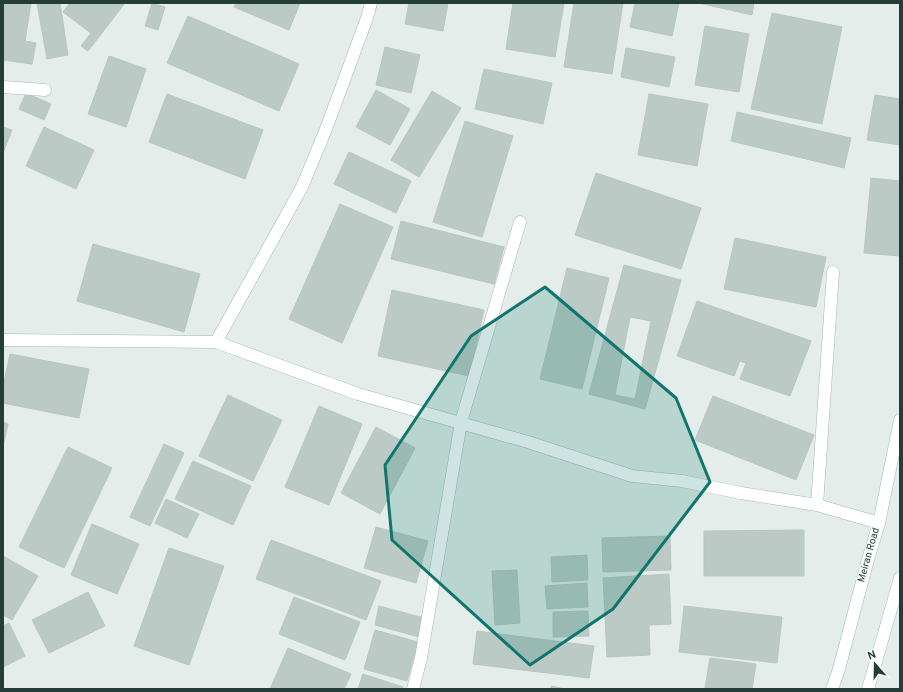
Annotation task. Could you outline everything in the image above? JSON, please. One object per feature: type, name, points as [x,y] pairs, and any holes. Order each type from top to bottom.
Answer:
[{"type":"street","points":[[216,342],[302,187],[326,129],[367,18],[371,3]]},
{"type":"street","points":[[3,87],[45,90]]},
{"type":"street","points":[[413,689],[421,658],[461,422],[520,222]]},
{"type":"street","points":[[818,505],[833,272]]},
{"type":"street","points":[[3,340],[216,342],[358,394],[528,442],[632,476],[682,481],[741,494],[818,505],[879,523]]},
{"type":"street","name":"Meiran Road","points":[[832,689],[839,669],[866,563],[879,523],[900,420]]},
{"type":"street","points":[[868,689],[900,578]]},
{"type":"highlighted area","points":[[545,287],[676,398],[710,482],[613,609],[530,665],[392,540],[385,465],[471,336]]},
{"type":"building","points":[[3,3],[31,3],[25,41],[36,43],[32,64],[3,60]]},
{"type":"building","points":[[37,3],[60,3],[68,55],[47,59]]},
{"type":"building","points":[[70,3],[125,3],[88,51],[81,46],[91,33],[63,12]]},
{"type":"building","points":[[152,3],[165,7],[158,30],[145,26]]},
{"type":"building","points":[[236,3],[300,3],[289,30],[234,7]]},
{"type":"building","points":[[409,3],[448,3],[443,31],[405,24]]},
{"type":"building","points":[[513,3],[564,3],[555,57],[506,49]]},
{"type":"building","points":[[574,3],[623,3],[612,74],[564,67]]},
{"type":"building","points":[[635,3],[679,3],[672,36],[630,27]]},
{"type":"building","points":[[699,3],[754,3],[752,15]]},
{"type":"building","points":[[772,13],[842,27],[822,124],[751,109]]},
{"type":"building","points":[[188,16],[299,64],[279,111],[167,63]]},
{"type":"building","points":[[705,26],[749,34],[739,92],[695,85]]},
{"type":"building","points":[[385,47],[420,55],[411,93],[376,85]]},
{"type":"building","points":[[626,48],[675,57],[669,87],[621,77]]},
{"type":"building","points":[[109,56],[146,69],[126,127],[88,114]]},
{"type":"building","points":[[484,69],[552,83],[543,124],[475,109]]},
{"type":"building","points":[[376,90],[410,109],[390,145],[356,127]]},
{"type":"building","points":[[432,91],[461,108],[419,177],[391,160]]},
{"type":"building","points":[[26,93],[51,104],[44,120],[19,109]]},
{"type":"building","points":[[167,94],[263,130],[245,179],[149,142]]},
{"type":"building","points":[[649,94],[708,104],[697,166],[638,155]]},
{"type":"building","points":[[875,95],[900,99],[900,145],[867,140]]},
{"type":"building","points":[[737,112],[851,138],[844,168],[731,141]]},
{"type":"building","points":[[465,121],[513,136],[482,237],[433,222]]},
{"type":"building","points":[[3,127],[12,130],[3,153]]},
{"type":"building","points":[[44,127],[94,150],[76,189],[26,166]]},
{"type":"building","points":[[349,152],[411,181],[396,213],[334,184]]},
{"type":"building","points":[[596,173],[701,208],[681,269],[575,235]]},
{"type":"building","points":[[871,178],[900,181],[900,256],[864,253]]},
{"type":"building","points":[[340,204],[393,227],[342,343],[289,319]]},
{"type":"building","points":[[401,221],[504,247],[494,284],[391,259]]},
{"type":"building","points":[[735,238],[826,257],[816,307],[724,289]]},
{"type":"building","points":[[93,244],[200,274],[184,332],[77,301]]},
{"type":"building","points":[[624,265],[681,280],[645,409],[589,394]],"holes":[[[630,317],[651,321],[635,399],[615,395]]]},
{"type":"building","points":[[567,268],[609,278],[582,389],[540,379]]},
{"type":"building","points":[[392,290],[484,310],[469,376],[378,356]]},
{"type":"building","points":[[697,301],[811,341],[790,396],[740,379],[746,363],[740,361],[734,376],[677,356]]},
{"type":"building","points":[[10,354],[89,369],[79,418],[3,403],[3,387]]},
{"type":"building","points":[[228,395],[282,420],[253,481],[199,456]]},
{"type":"building","points":[[713,396],[814,435],[796,480],[695,440]]},
{"type":"building","points":[[319,406],[362,424],[329,505],[285,487]]},
{"type":"building","points":[[3,422],[8,424],[3,446]]},
{"type":"building","points":[[376,427],[415,448],[380,514],[341,493]]},
{"type":"building","points":[[164,444],[184,453],[150,526],[130,517]]},
{"type":"building","points":[[68,447],[112,468],[64,568],[19,547]]},
{"type":"building","points":[[193,461],[251,486],[233,525],[175,499]]},
{"type":"building","points":[[166,499],[199,514],[187,538],[155,523]]},
{"type":"building","points":[[92,524],[139,544],[117,594],[71,575]]},
{"type":"building","points":[[376,527],[428,541],[416,583],[364,568]]},
{"type":"building","points":[[804,530],[804,576],[704,576],[704,531]]},
{"type":"building","points":[[670,536],[671,570],[603,572],[602,538]]},
{"type":"building","points":[[271,540],[381,581],[366,620],[256,579]]},
{"type":"building","points":[[169,548],[224,566],[189,665],[134,646]]},
{"type":"building","points":[[587,555],[588,580],[552,582],[551,557]]},
{"type":"building","points":[[3,556],[38,576],[12,620],[3,615]]},
{"type":"building","points":[[517,570],[520,623],[495,625],[492,571]]},
{"type":"building","points":[[669,574],[671,624],[649,625],[650,655],[607,657],[603,578]]},
{"type":"building","points":[[587,583],[588,607],[547,609],[545,586]]},
{"type":"building","points":[[88,592],[105,626],[49,653],[32,620]]},
{"type":"building","points":[[294,597],[360,622],[345,660],[279,634]]},
{"type":"building","points":[[379,606],[424,618],[419,637],[375,625]]},
{"type":"building","points":[[684,606],[782,617],[777,663],[679,652]]},
{"type":"building","points":[[588,611],[589,636],[553,637],[553,612]]},
{"type":"building","points":[[9,623],[25,656],[3,667],[3,626]]},
{"type":"building","points":[[375,630],[418,642],[407,681],[364,669]]},
{"type":"building","points":[[477,631],[594,646],[589,678],[473,664]]},
{"type":"building","points":[[288,648],[351,674],[344,689],[270,689]]},
{"type":"building","points":[[710,658],[756,664],[752,689],[705,688]]},
{"type":"building","points":[[363,674],[403,687],[402,689],[358,689]]},
{"type":"building","points":[[551,686],[565,689],[551,689]]}]
